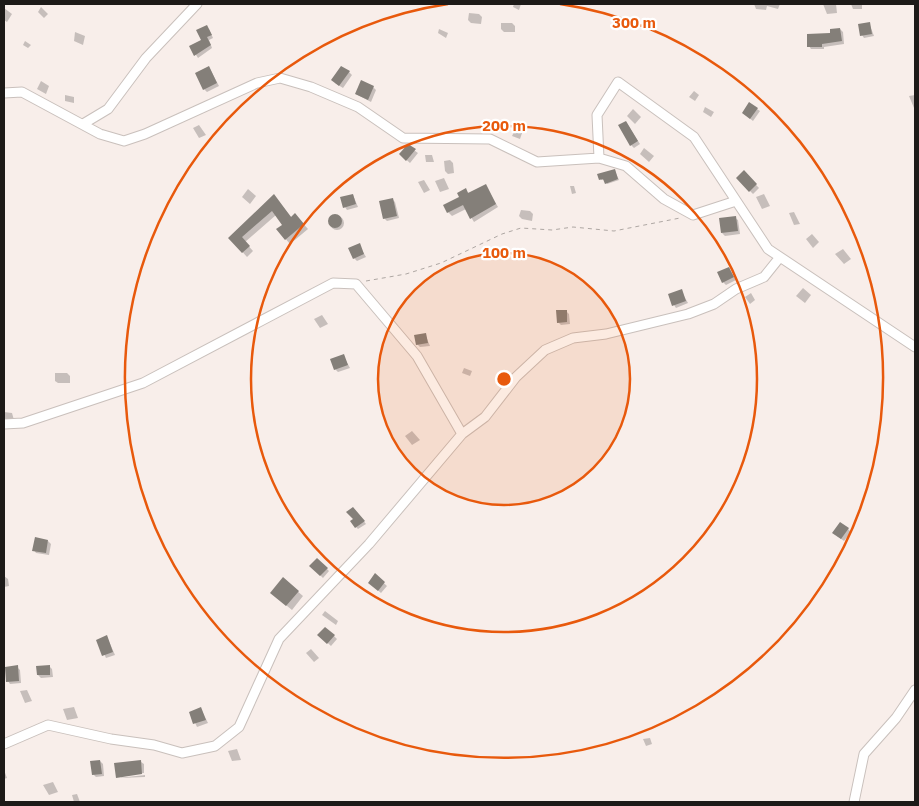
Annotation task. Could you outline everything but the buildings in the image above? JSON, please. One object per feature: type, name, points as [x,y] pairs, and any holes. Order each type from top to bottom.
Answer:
[{"type":"street","points":[[83,124],[108,109],[146,58],[197,4]]},
{"type":"street","points":[[4,93],[22,92],[100,134],[124,141],[145,134],[257,83],[280,78],[311,87],[358,107],[403,138],[490,139],[537,162],[599,158],[626,166],[664,199],[693,215],[736,201]]},
{"type":"street","points":[[599,158],[597,114],[618,82],[694,137],[768,250],[915,348]]},
{"type":"street","points":[[4,744],[48,725],[111,739],[154,745],[182,753],[215,746],[239,727],[279,639],[369,544],[462,434],[485,417],[516,377],[545,350],[574,338],[606,334],[714,304],[736,289],[764,278],[780,257]]},
{"type":"street","points":[[4,424],[23,423],[142,383],[333,283],[356,284],[411,347],[462,434]]},
{"type":"street","points":[[854,802],[864,754],[896,718],[915,690]]},
{"type":"path","points":[[357,283],[406,274],[441,263],[502,234],[521,228],[552,230],[573,227],[614,231],[693,215]]}]
